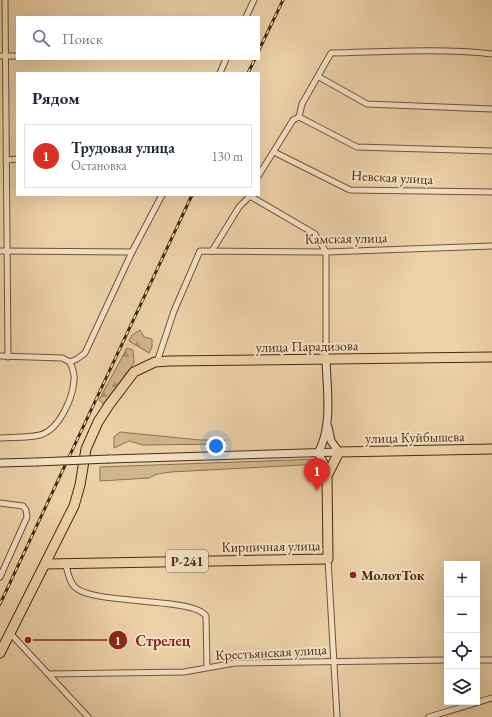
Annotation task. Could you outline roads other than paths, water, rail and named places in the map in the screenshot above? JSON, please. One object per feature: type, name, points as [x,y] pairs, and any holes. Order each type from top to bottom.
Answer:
[{"type":"highway","name":"улица Парадизова","points":[[0,653],[74,506],[80,485],[84,457],[89,441],[98,422],[134,372],[157,362],[492,357]]},
{"type":"highway","name":"улица Куйбышева","points":[[338,452],[492,449]]},
{"type":"highway","points":[[328,559],[327,476],[338,452]]},
{"type":"highway","name":"Кирпичная улица","points":[[46,564],[328,559]]},
{"type":"main road","points":[[318,452],[324,441],[327,426],[326,360]]},
{"type":"main road","points":[[327,426],[331,441],[338,452]]},
{"type":"main road","points":[[318,452],[324,463],[327,476]]},
{"type":"main road","points":[[0,463],[338,452]]},
{"type":"street","points":[[5,0],[3,56],[6,160],[3,251],[8,357]]},
{"type":"street","points":[[246,16],[254,0]]},
{"type":"street","points":[[299,117],[302,104],[315,80],[319,77],[331,53],[450,52],[492,54]]},
{"type":"street","points":[[3,56],[16,56]]},
{"type":"street","points":[[220,72],[226,60]]},
{"type":"street","points":[[319,77],[367,104],[492,108]]},
{"type":"street","points":[[299,117],[357,147],[492,151]]},
{"type":"street","points":[[260,173],[293,120],[299,117]]},
{"type":"street","name":"Невская улица","points":[[274,152],[350,190],[492,192]]},
{"type":"street","points":[[6,160],[16,159]]},
{"type":"street","points":[[70,362],[85,353],[132,252],[161,196]]},
{"type":"street","points":[[212,251],[239,206],[250,196],[315,234],[326,252],[326,360]]},
{"type":"street","name":"Камская улица","points":[[157,362],[174,311],[200,251],[326,252],[492,246]]},
{"type":"street","points":[[3,251],[132,252]]},
{"type":"street","points":[[0,356],[62,358],[70,362],[75,378],[63,413],[53,426],[40,435],[0,438]]},
{"type":"street","points":[[0,503],[23,506],[27,517],[0,577]]},
{"type":"street","points":[[328,559],[337,717]]},
{"type":"street","points":[[65,563],[72,584],[76,589],[99,596],[178,606],[201,611],[206,616],[207,666]]},
{"type":"street","points":[[10,634],[88,717]]},
{"type":"street","name":"Крестьянская улица","points":[[49,674],[184,672],[207,666],[235,663],[444,660]]},
{"type":"street","points":[[480,660],[492,660]]},
{"type":"street","points":[[430,717],[492,698]]},
{"type":"railway","points":[[260,48],[283,0]]},
{"type":"railway","points":[[248,72],[254,60]]},
{"type":"railway","points":[[0,604],[192,196]]},
{"type":"place","name":"Трудовая улица","points":[[317,491]]},
{"type":"place","name":"МолотТок","points":[[353,575]]},
{"type":"place","name":"Стрелец","points":[[28,640]]}]
